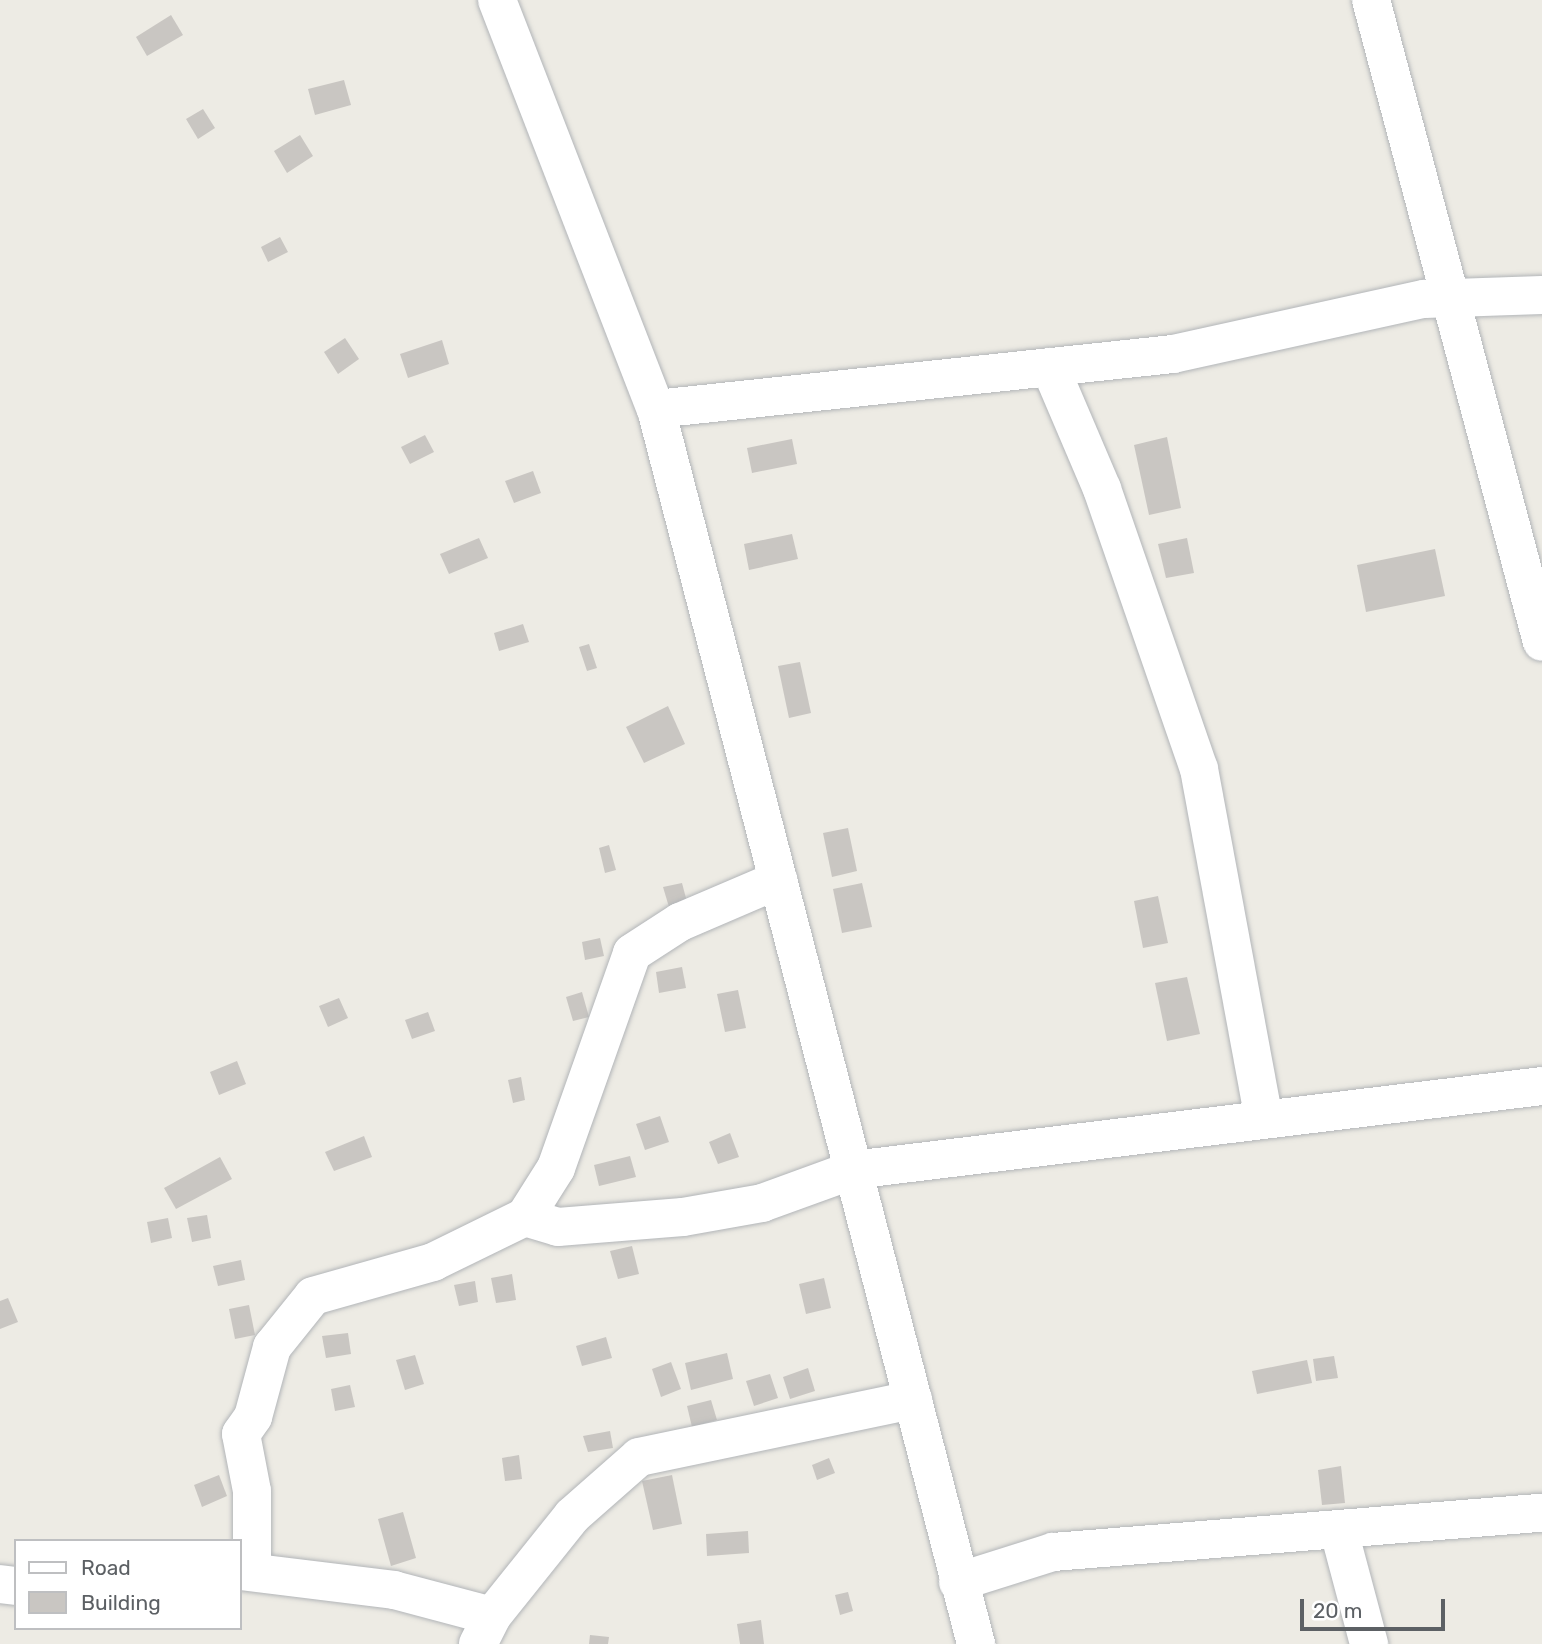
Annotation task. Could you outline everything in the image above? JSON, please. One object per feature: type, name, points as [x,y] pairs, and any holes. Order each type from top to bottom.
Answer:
[{"type":"street","points":[[497,0],[656,409],[976,1644]]},
{"type":"street","points":[[1371,0],[1453,297],[1542,642]]},
{"type":"street","points":[[656,409],[1173,354],[1453,297],[1542,295]]},
{"type":"street","points":[[1050,368],[1102,489],[1199,769],[1264,1119]]},
{"type":"street","points":[[778,880],[680,922],[632,953],[556,1168],[526,1217],[433,1262],[313,1296],[272,1347],[253,1417],[241,1434],[251,1491],[246,1571],[394,1590],[485,1630],[572,1516],[639,1457],[913,1400]]},
{"type":"street","points":[[526,1217],[558,1227],[683,1217],[762,1203],[853,1170],[1542,1086]]},
{"type":"street","points":[[958,1582],[1053,1552],[1542,1513]]},
{"type":"street","points":[[1339,1531],[1369,1644]]},
{"type":"building","points":[[171,15],[183,35],[147,56],[136,37]]},
{"type":"building","points":[[344,80],[351,105],[315,115],[308,89]]},
{"type":"building","points":[[203,109],[215,128],[198,139],[186,119]]},
{"type":"building","points":[[300,135],[313,156],[287,173],[274,151]]},
{"type":"building","points":[[280,237],[288,252],[268,262],[261,247]]},
{"type":"building","points":[[345,338],[359,359],[338,374],[324,352]]},
{"type":"building","points":[[442,340],[449,364],[408,378],[400,354]]},
{"type":"building","points":[[425,435],[434,452],[410,464],[401,447]]},
{"type":"building","points":[[1167,437],[1181,508],[1149,515],[1134,445]]},
{"type":"building","points":[[792,439],[797,464],[752,473],[747,448]]},
{"type":"building","points":[[533,471],[541,493],[514,503],[505,481]]},
{"type":"building","points":[[792,534],[798,559],[749,570],[744,544]]},
{"type":"building","points":[[479,538],[488,558],[449,574],[440,554]]},
{"type":"building","points":[[1187,538],[1194,573],[1166,578],[1158,544]]},
{"type":"building","points":[[1435,549],[1445,596],[1366,612],[1357,565]]},
{"type":"building","points":[[523,624],[529,642],[499,651],[494,633]]},
{"type":"building","points":[[589,644],[597,668],[587,671],[579,647]]},
{"type":"building","points":[[800,662],[811,713],[789,718],[778,666]]},
{"type":"building","points":[[668,706],[685,744],[644,763],[626,727]]},
{"type":"building","points":[[848,828],[857,871],[832,877],[823,833]]},
{"type":"building","points":[[609,845],[616,870],[605,873],[599,848]]},
{"type":"building","points":[[682,883],[687,902],[669,907],[663,887]]},
{"type":"building","points":[[862,883],[872,927],[842,933],[833,889]]},
{"type":"building","points":[[1158,896],[1168,943],[1143,948],[1134,901]]},
{"type":"building","points":[[600,938],[604,956],[585,960],[582,942]]},
{"type":"building","points":[[682,967],[686,988],[659,993],[656,972]]},
{"type":"building","points":[[1187,977],[1200,1034],[1167,1041],[1155,983]]},
{"type":"building","points":[[738,990],[746,1028],[725,1032],[717,994]]},
{"type":"building","points":[[582,992],[589,1017],[573,1021],[566,997]]},
{"type":"building","points":[[339,998],[348,1018],[328,1027],[319,1006]]},
{"type":"building","points":[[428,1012],[435,1031],[412,1039],[405,1020]]},
{"type":"building","points":[[237,1061],[246,1084],[219,1095],[210,1072]]},
{"type":"building","points":[[521,1077],[525,1100],[513,1103],[508,1080]]},
{"type":"building","points":[[660,1116],[669,1142],[645,1150],[636,1124]]},
{"type":"building","points":[[730,1133],[739,1157],[718,1164],[709,1142]]},
{"type":"building","points":[[364,1136],[372,1157],[334,1171],[325,1152]]},
{"type":"building","points":[[630,1156],[636,1177],[599,1186],[594,1165]]},
{"type":"building","points":[[220,1157],[232,1179],[176,1209],[164,1188]]},
{"type":"building","points":[[207,1215],[211,1238],[192,1242],[187,1218]]},
{"type":"building","points":[[168,1218],[172,1238],[151,1243],[147,1222]]},
{"type":"building","points":[[632,1246],[639,1274],[618,1279],[610,1251]]},
{"type":"building","points":[[241,1260],[245,1280],[218,1286],[213,1266]]},
{"type":"building","points":[[512,1274],[516,1300],[496,1303],[491,1278]]},
{"type":"building","points":[[824,1278],[831,1308],[806,1314],[799,1284]]},
{"type":"building","points":[[475,1281],[478,1302],[459,1306],[454,1285]]},
{"type":"building","points":[[8,1298],[18,1322],[0,1329],[0,1301]]},
{"type":"building","points":[[249,1305],[255,1335],[235,1339],[229,1309]]},
{"type":"building","points":[[348,1333],[351,1354],[326,1358],[322,1336]]},
{"type":"building","points":[[606,1337],[612,1358],[582,1366],[576,1346]]},
{"type":"building","points":[[727,1353],[733,1379],[691,1390],[685,1363]]},
{"type":"building","points":[[415,1355],[424,1384],[405,1390],[396,1360]]},
{"type":"building","points":[[1334,1356],[1338,1378],[1316,1381],[1313,1359]]},
{"type":"building","points":[[1307,1360],[1312,1383],[1257,1394],[1252,1371]]},
{"type":"building","points":[[671,1362],[681,1389],[661,1397],[652,1369]]},
{"type":"building","points":[[808,1368],[815,1391],[790,1399],[783,1377]]},
{"type":"building","points":[[770,1374],[778,1398],[754,1406],[746,1381]]},
{"type":"building","points":[[350,1385],[355,1407],[335,1411],[331,1389]]},
{"type":"building","points":[[711,1400],[717,1420],[692,1427],[687,1406]]},
{"type":"building","points":[[610,1431],[613,1448],[588,1452],[583,1436]]},
{"type":"building","points":[[519,1455],[522,1479],[505,1481],[502,1458]]},
{"type":"building","points":[[829,1458],[835,1473],[817,1480],[812,1465]]},
{"type":"building","points":[[1341,1466],[1345,1503],[1322,1505],[1318,1470]]},
{"type":"building","points":[[219,1475],[227,1496],[202,1507],[194,1485]]},
{"type":"building","points":[[672,1475],[682,1524],[653,1530],[642,1481]]},
{"type":"building","points":[[403,1512],[416,1558],[391,1566],[378,1519]]},
{"type":"building","points":[[748,1531],[749,1553],[707,1556],[706,1534]]},
{"type":"building","points":[[848,1592],[853,1611],[840,1615],[835,1595]]},
{"type":"building","points":[[761,1620],[764,1644],[740,1644],[737,1624]]},
{"type":"building","points":[[590,1635],[609,1637],[608,1644],[589,1644]]}]
